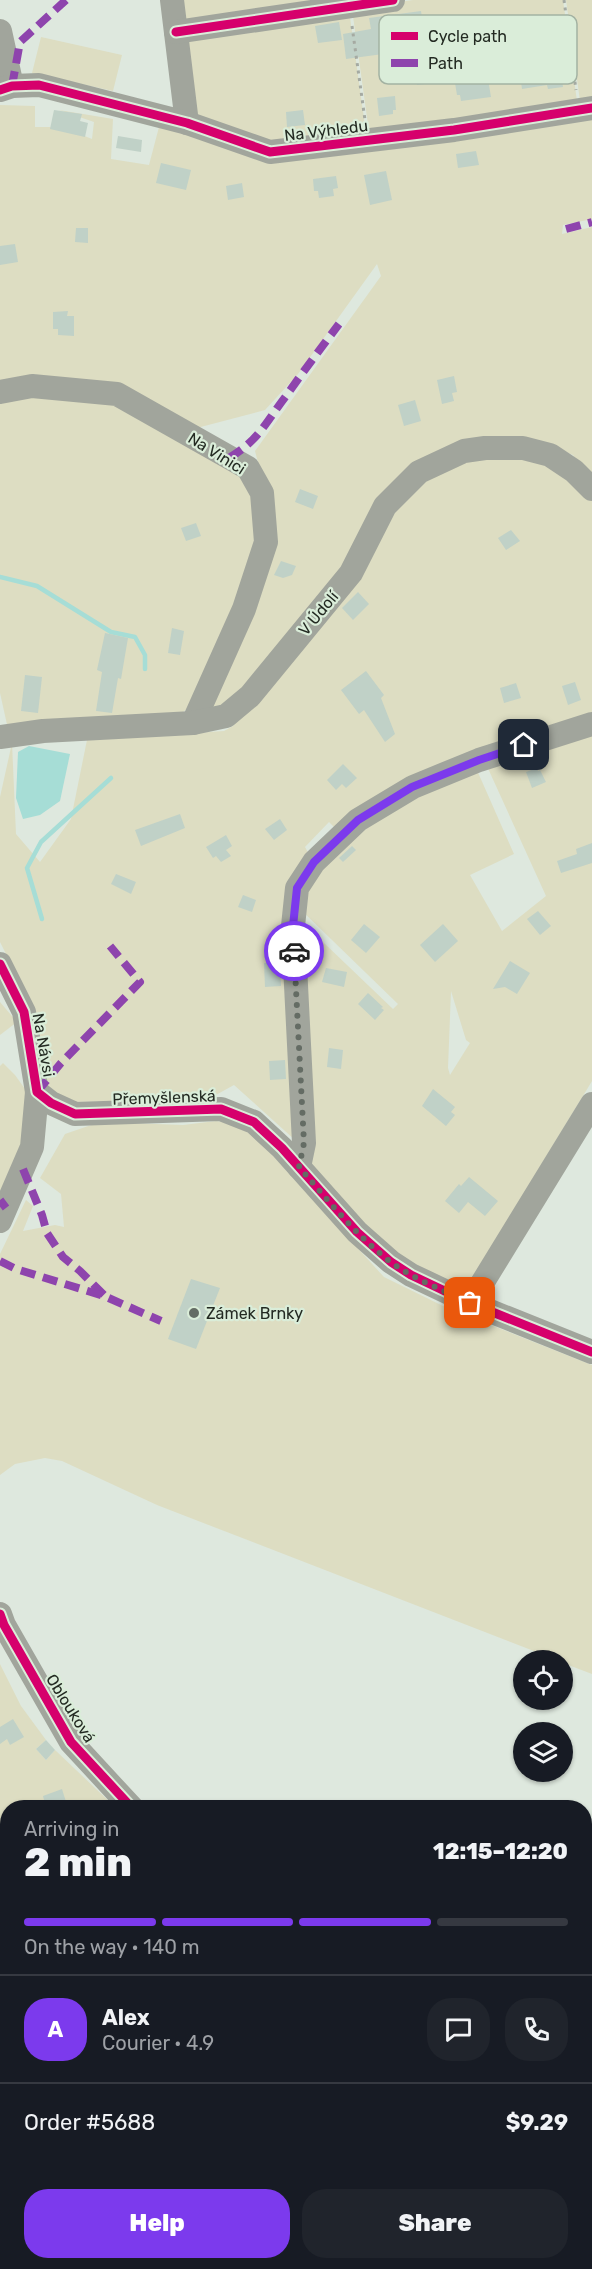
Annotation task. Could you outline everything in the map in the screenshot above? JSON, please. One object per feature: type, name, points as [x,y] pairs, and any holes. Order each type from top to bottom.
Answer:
[{"type":"street","points":[[172,0],[187,123]]},
{"type":"street","points":[[176,32],[393,0]]},
{"type":"street","points":[[0,32],[6,88]]},
{"type":"street","name":"Na Výhledu","points":[[6,88],[39,86],[187,123],[270,152],[454,130],[586,109]]},
{"type":"street","name":"Na Vinici","points":[[0,392],[32,386],[117,394],[248,468],[262,494],[266,542],[244,609],[192,723]]},
{"type":"street","name":"V Údolí","points":[[0,737],[43,731],[192,723],[226,716],[250,696],[351,573],[385,507],[419,472],[464,451],[485,448],[523,448],[550,455],[574,471],[592,489]]},
{"type":"street","points":[[299,1167],[304,1143],[293,926],[297,888],[314,862],[358,820],[412,787],[479,760],[592,724]]},
{"type":"street","name":"Na Návsi","points":[[0,964],[24,1012],[37,1092],[32,1147]]},
{"type":"street","name":"Na Návsi","points":[[37,1092],[51,1104],[75,1114]]},
{"type":"street","points":[[470,1303],[592,1104]]},
{"type":"street","name":"Přemyšlenská","points":[[75,1114],[221,1108],[254,1122],[299,1167],[357,1232],[391,1262],[411,1275],[470,1303],[592,1352]]},
{"type":"street","points":[[0,1221],[32,1147],[51,1126],[75,1114]]},
{"type":"street","name":"Oblouková","points":[[0,1614],[4,1625],[71,1742],[125,1800]]},
{"type":"path","points":[[564,0],[567,15]]},
{"type":"path","points":[[350,6],[368,141]]},
{"type":"path","points":[[577,64],[586,109]]},
{"type":"green space","points":[[177,0],[347,0],[181,27]]},
{"type":"green space","points":[[413,0],[563,0],[565,15],[379,15],[379,84],[575,84],[577,101],[369,132],[352,9]]},
{"type":"green space","points":[[566,0],[592,0],[592,99],[580,101],[577,79],[577,15],[568,15]]},
{"type":"green space","points":[[349,10],[366,133],[281,145],[193,119],[182,34]]},
{"type":"green space","points":[[41,37],[122,55],[113,91],[32,73]]},
{"type":"green space","points":[[0,105],[35,106],[35,127],[62,127],[92,139],[94,122],[59,110],[113,119],[111,159],[149,165],[159,127],[210,135],[267,162],[592,119],[592,219],[563,225],[562,234],[592,227],[592,485],[573,455],[537,444],[416,470],[341,582],[223,716],[207,705],[270,508],[255,451],[381,276],[377,264],[298,374],[265,410],[193,429],[115,388],[0,386]]},
{"type":"green space","points":[[0,394],[116,397],[247,470],[260,542],[196,702],[170,722],[8,729],[0,693]]},
{"type":"green space","points":[[471,452],[534,452],[592,497],[592,714],[336,829],[329,822],[305,847],[310,856],[301,866],[295,1140],[234,1085],[214,1096],[187,1101],[65,1102],[45,1083],[40,1035],[26,994],[0,942],[0,797],[12,743],[16,834],[40,862],[71,819],[87,740],[224,731],[233,726],[296,648],[412,482]]},
{"type":"green space","points":[[592,729],[592,1081],[471,1281],[453,1283],[402,1261],[370,1236],[301,1152],[301,921],[393,1009],[398,1004],[300,909],[302,891],[362,825],[476,768],[514,854],[470,875],[502,931],[546,896],[486,764]],"holes":[[[451,991],[466,1040],[470,1043],[450,1075],[448,1068]]]},
{"type":"green space","points":[[0,1002],[17,1022],[0,1035]]},
{"type":"green space","points":[[3,1063],[25,1089],[28,1122],[27,1142],[0,1191],[0,1066]]},
{"type":"green space","points":[[216,1121],[245,1125],[384,1277],[443,1306],[592,1365],[592,1674],[573,1667],[573,1650],[531,1650],[157,1505],[62,1461],[45,1458],[15,1464],[0,1475],[0,1254],[26,1200],[33,1206],[23,1231],[55,1225],[64,1227],[61,1194],[40,1178],[65,1134],[100,1122],[183,1125]]},
{"type":"green space","points":[[0,1664],[21,1706],[46,1740],[36,1749],[46,1760],[55,1750],[108,1800],[0,1800]]},
{"type":"water","points":[[29,746],[70,754],[60,801],[40,815],[23,819],[16,798],[18,752]]},
{"type":"building","points":[[421,11],[422,15],[391,15]]},
{"type":"building","points":[[379,17],[379,55],[346,59],[343,34],[371,29],[369,18]]},
{"type":"building","points":[[339,22],[342,40],[318,43],[315,26]]},
{"type":"building","points":[[455,84],[489,84],[491,97],[461,101],[460,95],[457,95]]},
{"type":"building","points":[[521,84],[563,84],[563,87],[548,89],[547,85],[522,89]]},
{"type":"building","points":[[395,96],[396,110],[393,110],[393,114],[379,116],[377,98]]},
{"type":"building","points":[[54,110],[82,114],[80,121],[88,123],[85,137],[50,129]]},
{"type":"building","points":[[303,110],[305,125],[287,127],[286,112]]},
{"type":"building","points":[[118,136],[142,140],[141,152],[116,148]]},
{"type":"building","points":[[476,151],[479,165],[458,168],[456,154]]},
{"type":"building","points":[[161,163],[191,170],[186,190],[156,183]]},
{"type":"building","points":[[386,171],[392,200],[370,205],[364,175]]},
{"type":"building","points":[[336,176],[338,188],[333,189],[334,196],[319,198],[318,191],[314,191],[313,179]]},
{"type":"building","points":[[242,183],[244,197],[228,200],[226,186]]},
{"type":"building","points":[[76,228],[88,228],[88,243],[75,242]]},
{"type":"building","points":[[15,244],[18,262],[0,265],[0,246]]},
{"type":"building","points":[[68,311],[67,316],[74,316],[74,336],[58,335],[58,329],[53,329],[53,312]]},
{"type":"building","points":[[454,376],[457,392],[452,393],[454,401],[442,404],[437,380]]},
{"type":"building","points":[[415,400],[421,421],[404,426],[398,405]]},
{"type":"building","points":[[300,489],[318,496],[313,509],[295,502]]},
{"type":"building","points":[[196,523],[201,536],[186,541],[181,528]]},
{"type":"building","points":[[511,530],[520,541],[506,550],[498,538]]},
{"type":"building","points":[[281,561],[296,566],[292,575],[283,578],[274,575]]},
{"type":"building","points":[[358,592],[369,604],[353,620],[342,608]]},
{"type":"building","points":[[172,628],[184,631],[180,655],[168,653]]},
{"type":"building","points":[[105,633],[128,638],[112,713],[96,711],[102,672],[97,670]]},
{"type":"building","points":[[366,671],[384,695],[381,698],[395,734],[385,742],[364,710],[359,714],[341,690]]},
{"type":"building","points":[[25,675],[42,677],[38,713],[21,711]]},
{"type":"building","points":[[575,682],[581,700],[568,705],[562,686]]},
{"type":"building","points":[[516,683],[521,698],[504,703],[500,688]]},
{"type":"building","points":[[343,764],[357,778],[346,788],[342,784],[336,790],[327,780]]},
{"type":"building","points":[[537,768],[546,782],[532,788],[526,772]]},
{"type":"building","points":[[180,814],[185,828],[141,846],[135,830]]},
{"type":"building","points":[[280,819],[287,830],[274,840],[265,829]]},
{"type":"building","points":[[226,835],[232,846],[226,850],[231,856],[221,862],[216,856],[213,858],[206,847]]},
{"type":"building","points":[[592,843],[592,863],[561,873],[557,861],[577,854],[576,849]]},
{"type":"building","points":[[352,846],[356,850],[343,862],[339,858]]},
{"type":"building","points":[[116,874],[136,882],[131,894],[111,884]]},
{"type":"building","points":[[243,895],[256,900],[252,912],[238,907]]},
{"type":"building","points":[[538,911],[551,926],[540,935],[527,919]]},
{"type":"building","points":[[364,924],[380,937],[366,953],[351,940]]},
{"type":"building","points":[[443,924],[458,941],[435,962],[420,945]]},
{"type":"building","points":[[510,961],[530,973],[517,994],[505,987],[493,989]]},
{"type":"building","points":[[280,962],[281,986],[265,987],[264,963]]},
{"type":"building","points":[[326,968],[347,972],[344,987],[322,982]]},
{"type":"building","points":[[368,993],[384,1010],[375,1020],[358,1004]]},
{"type":"building","points":[[329,1048],[343,1050],[341,1069],[327,1067]]},
{"type":"building","points":[[285,1060],[286,1079],[270,1080],[269,1061]]},
{"type":"building","points":[[433,1089],[455,1107],[451,1112],[455,1115],[446,1126],[422,1106]]},
{"type":"building","points":[[469,1177],[498,1201],[485,1216],[468,1202],[459,1213],[445,1201],[459,1184],[461,1186]]},
{"type":"building","name":"Zámek Brnky","points":[[191,1279],[220,1288],[196,1349],[168,1339]]},
{"type":"building","points":[[13,1719],[24,1737],[10,1745],[7,1739],[0,1744],[0,1727]]},
{"type":"building","points":[[46,1740],[55,1750],[46,1760],[36,1749]]},
{"type":"building","points":[[62,1789],[65,1800],[44,1800],[43,1796]]},
{"type":"waterway","points":[[0,577],[37,586],[111,632],[135,637],[145,655],[145,669]]},
{"type":"waterway","points":[[42,919],[27,868],[41,842],[111,778]]},
{"type":"marked path","points":[[12,86],[20,42],[66,0]]},
{"type":"marked path","points":[[566,229],[592,222]]},
{"type":"marked path","points":[[229,458],[248,444],[261,430],[339,324]]},
{"type":"marked path","points":[[37,1092],[61,1063],[140,982],[110,946]]},
{"type":"marked path","points":[[23,1169],[47,1233],[63,1257],[104,1295]]},
{"type":"marked path","points":[[0,1200],[6,1208]]},
{"type":"marked path","points":[[0,1261],[16,1269],[104,1296],[161,1321]]},
{"type":"cycle path","points":[[176,32],[393,0]]},
{"type":"cycle path","points":[[0,90],[12,86],[39,85],[187,123],[270,152],[454,130],[592,108]]},
{"type":"cycle path","points":[[0,964],[24,1012],[37,1092],[51,1103],[75,1114],[221,1109],[254,1122],[282,1148],[357,1232],[391,1262],[411,1275],[470,1303],[592,1352]]},
{"type":"cycle path","points":[[0,1614],[4,1625],[71,1742],[125,1800]]},
{"type":"way so far","points":[[294,951],[304,1143],[299,1167],[357,1232],[391,1262],[411,1275],[470,1303]]},
{"type":"place","name":"Zámek Brnky","points":[[194,1313]]},
{"type":"route","points":[[294,951],[293,926],[297,888],[314,862],[358,820],[412,787],[524,745]]}]
